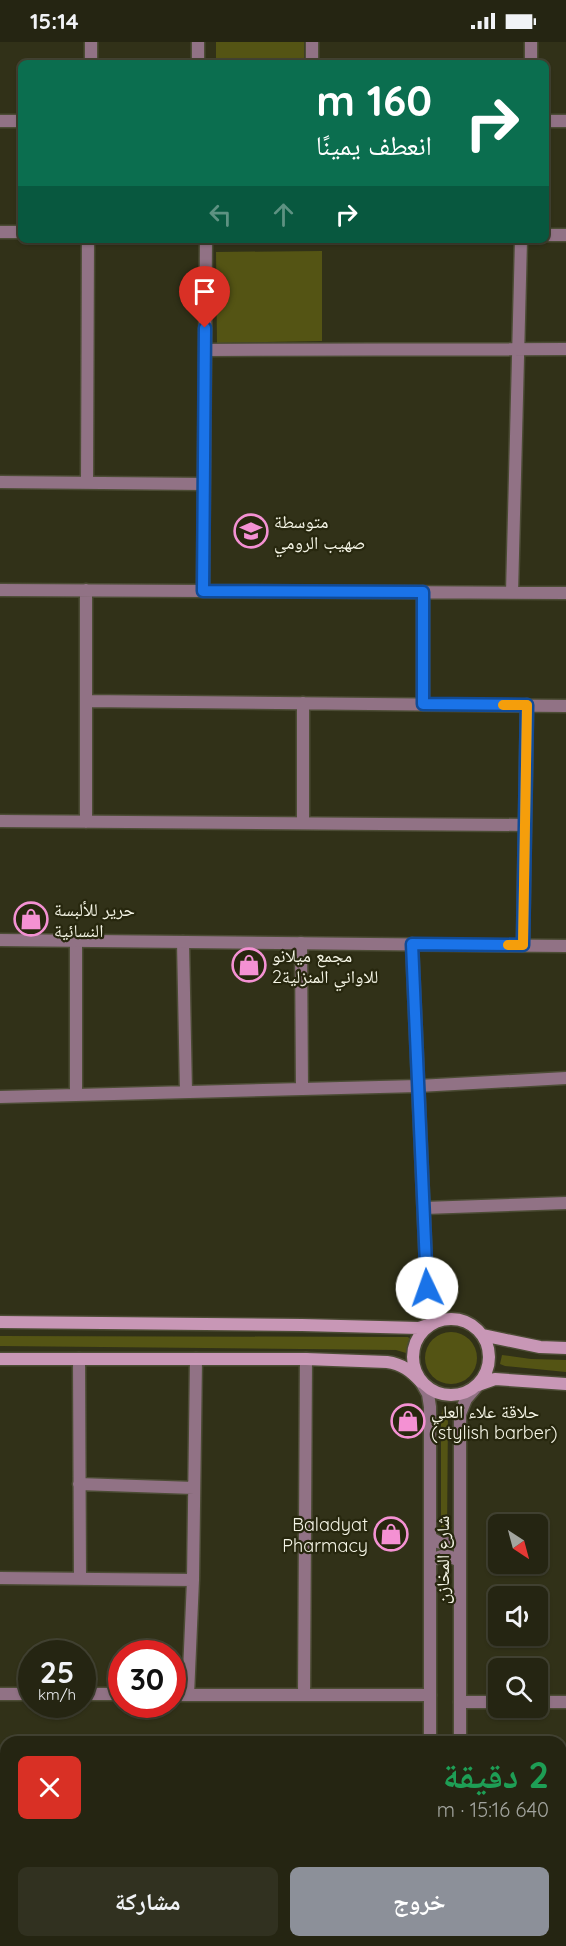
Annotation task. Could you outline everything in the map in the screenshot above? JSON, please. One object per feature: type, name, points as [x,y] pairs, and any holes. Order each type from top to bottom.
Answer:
[{"type":"main road","points":[[0,1322],[302,1324],[419,1328],[447,1319],[460,1320],[473,1326],[482,1335],[488,1347],[489,1360],[486,1374],[478,1385]]},
{"type":"main road","points":[[421,1382],[415,1370],[413,1356],[416,1343],[423,1331],[434,1323]]},
{"type":"main road","points":[[482,1335],[540,1347],[566,1348]]},
{"type":"main road","points":[[0,1359],[306,1359],[397,1363],[412,1372],[431,1390],[442,1395],[467,1392],[495,1379],[566,1384]]},
{"type":"street","points":[[91,42],[91,60]]},
{"type":"street","points":[[198,42],[198,60]]},
{"type":"street","points":[[312,42],[312,60]]},
{"type":"street","points":[[531,42],[531,60]]},
{"type":"street","points":[[0,121],[18,121]]},
{"type":"street","points":[[549,121],[566,121]]},
{"type":"street","points":[[0,232],[18,232]]},
{"type":"street","points":[[549,235],[566,235]]},
{"type":"street","points":[[87,483],[88,243]]},
{"type":"street","points":[[203,591],[206,243]]},
{"type":"street","points":[[512,593],[520,243]]},
{"type":"street","points":[[205,350],[566,349]]},
{"type":"street","points":[[0,482],[204,484]]},
{"type":"street","points":[[0,590],[566,593]]},
{"type":"street","points":[[86,590],[86,822]]},
{"type":"street","points":[[423,592],[423,704]]},
{"type":"street","points":[[86,701],[566,706]]},
{"type":"street","points":[[303,703],[303,823]]},
{"type":"street","points":[[523,945],[527,705]]},
{"type":"street","points":[[0,821],[525,825]]},
{"type":"street","points":[[0,940],[566,946]]},
{"type":"street","points":[[76,941],[76,1095]]},
{"type":"street","points":[[183,942],[186,1092]]},
{"type":"street","points":[[300,943],[302,1089]]},
{"type":"street","points":[[412,944],[427,1288]]},
{"type":"street","points":[[0,1097],[418,1086],[566,1078]]},
{"type":"street","points":[[424,1208],[566,1203]]},
{"type":"street","points":[[79,1359],[80,1578]]},
{"type":"street","points":[[196,1359],[193,1580],[188,1695],[430,1695]]},
{"type":"street","points":[[304,1695],[306,1359]]},
{"type":"street","name":"شارع المخازن","points":[[421,1382],[428,1394],[430,1407],[430,1736]]},
{"type":"street","name":"شارع المخازن","points":[[460,1736],[460,1414],[466,1399],[478,1385]]},
{"type":"street","points":[[80,1484],[194,1488]]},
{"type":"street","points":[[430,1537],[441,1544],[448,1544],[460,1538]]},
{"type":"street","points":[[430,1562],[442,1556],[455,1558],[460,1562]]},
{"type":"street","points":[[0,1578],[193,1580]]},
{"type":"street","points":[[0,1694],[18,1694]]},
{"type":"street","points":[[460,1702],[488,1702]]},
{"type":"street","points":[[548,1702],[566,1702]]},
{"type":"shaded area","points":[[216,42],[304,42],[304,60],[216,60]]},
{"type":"shaded area","points":[[322,251],[322,341],[217,343],[216,252]]},
{"type":"shaded area","points":[[446,1332],[456,1332],[470,1339],[477,1358],[470,1377],[456,1384],[446,1384],[436,1380],[429,1373],[425,1363],[425,1353],[429,1343],[436,1336]]},
{"type":"shaded area","points":[[0,1336],[408,1337],[410,1339],[406,1353],[396,1350],[0,1346]]},
{"type":"shaded area","points":[[502,1355],[566,1360],[566,1372],[505,1366],[500,1364]]},
{"type":"shaded area","points":[[443,1405],[446,1406],[448,1412],[447,1535],[445,1539],[442,1539],[441,1534]]},
{"type":"slow traffic","points":[[503,705],[527,705],[523,945],[508,945]]},
{"type":"place","name":"متوسطة صهيب الرومي","points":[[251,531]]},
{"type":"place","name":"حرير للألبسة النسائية","points":[[31,919]]},
{"type":"place","name":"مجمع ميلانو للاواني المنزلية2","points":[[249,965]]},
{"type":"place","name":"حلاقة علاء العلي (stylish barber)","points":[[408,1421]]},
{"type":"place","name":"Baladyat Pharmacy","points":[[391,1534]]},
{"type":"route","points":[[205,328],[203,591],[423,592],[423,704],[527,705],[523,945],[412,944],[427,1288]]}]
